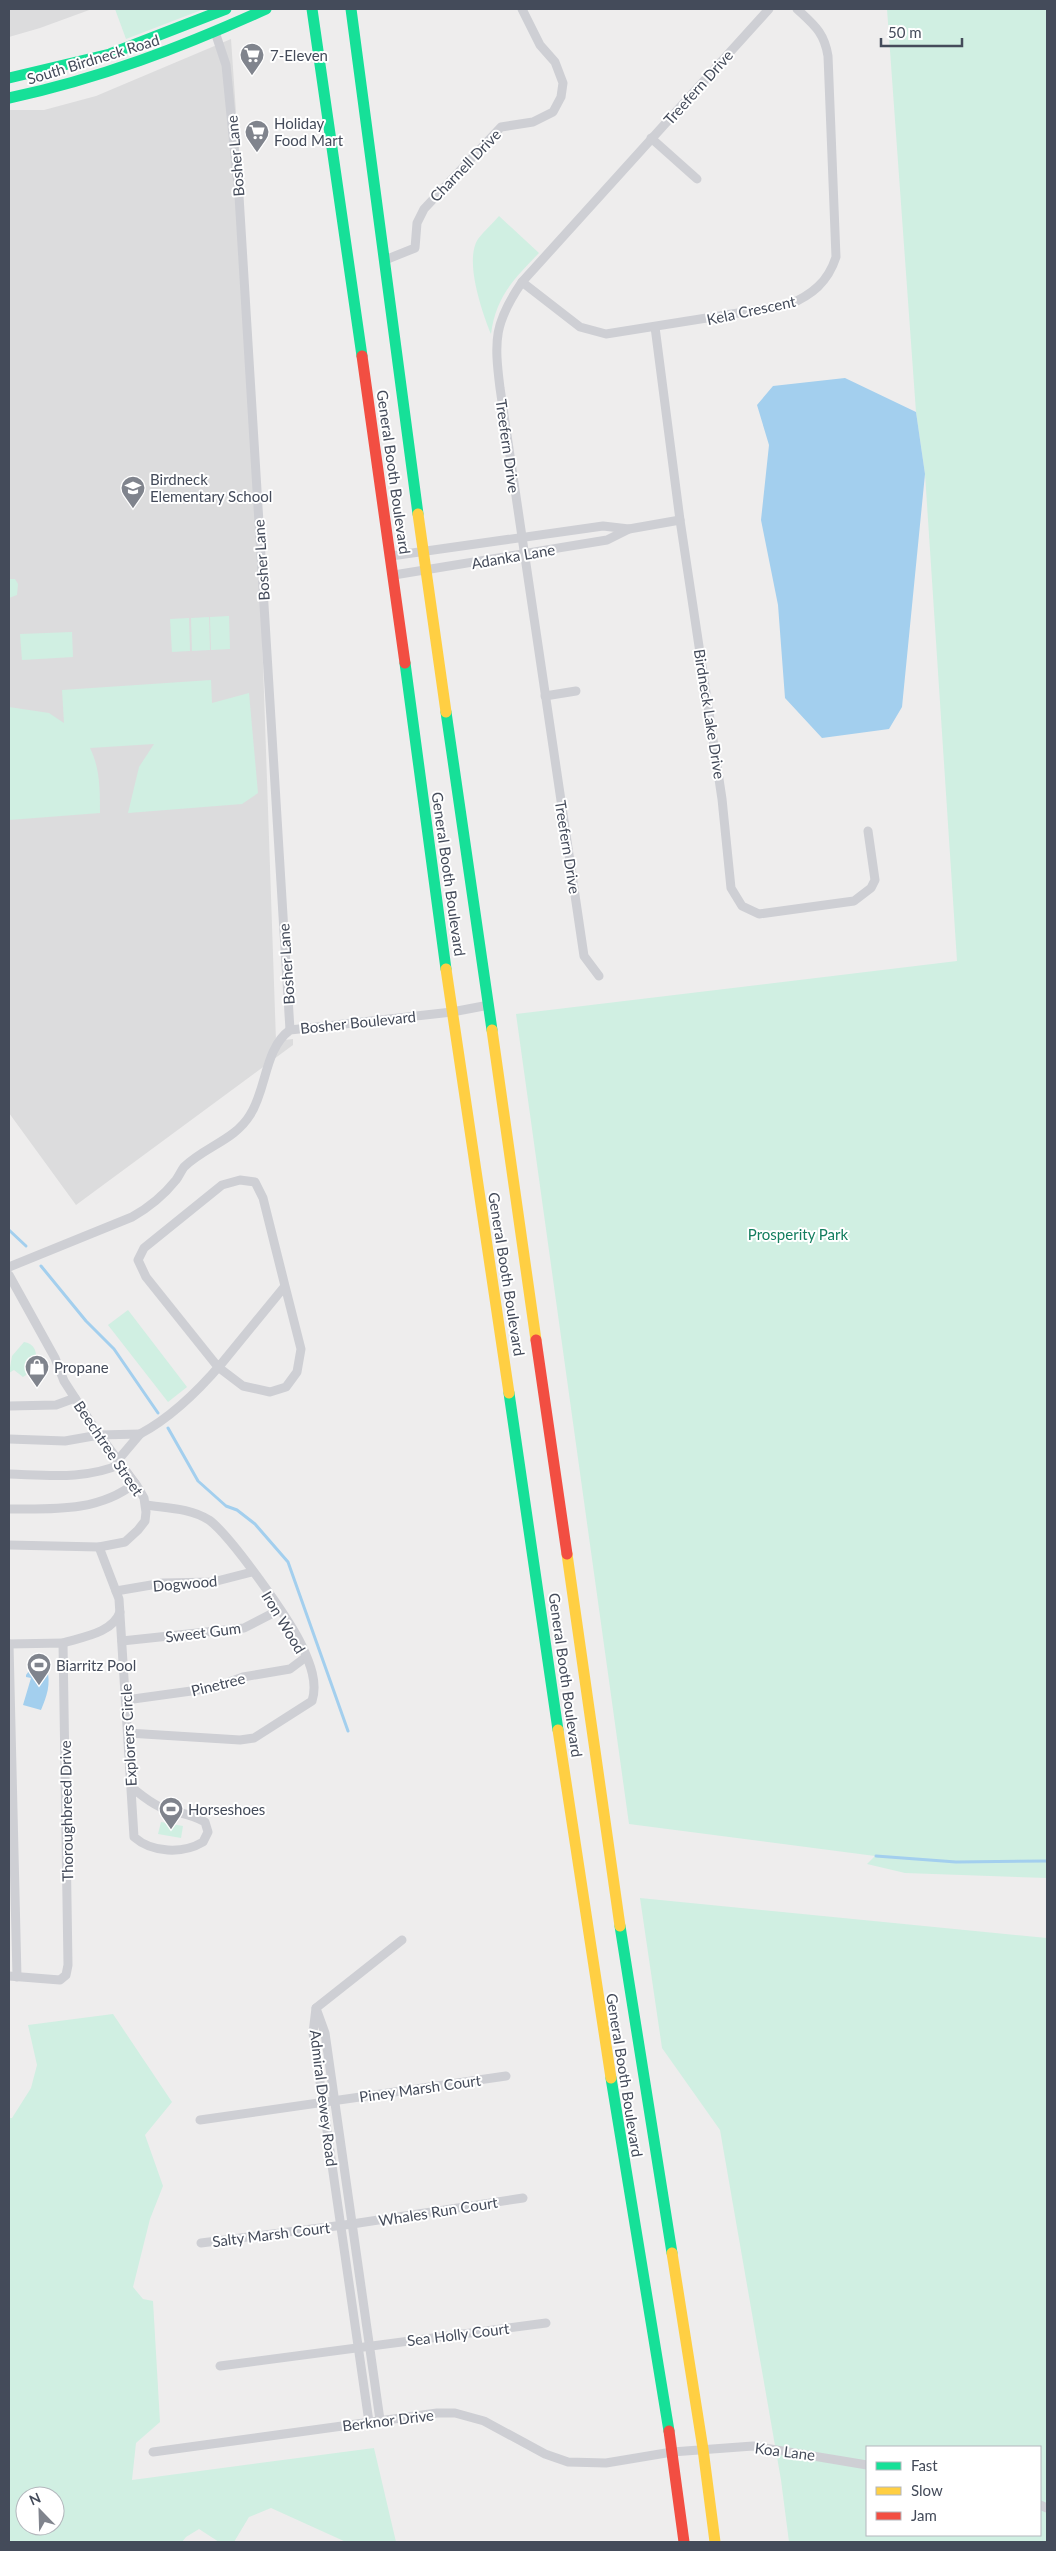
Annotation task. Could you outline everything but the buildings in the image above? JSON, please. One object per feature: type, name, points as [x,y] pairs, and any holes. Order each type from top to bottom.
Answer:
[{"type":"main road","name":"South Birdneck Road","points":[[9,78],[110,54],[226,9]]},
{"type":"main road","name":"South Birdneck Road","points":[[9,98],[58,88],[157,57],[266,9]]},
{"type":"main road","name":"General Booth Boulevard","points":[[312,9],[394,575],[452,1012],[520,1461],[592,1966],[672,2452],[684,2542]]},
{"type":"main road","name":"General Booth Boulevard","points":[[351,9],[426,571],[626,1965],[716,2542]]},
{"type":"street","name":"Charnell Drive","points":[[385,260],[415,248],[417,223],[424,209],[501,126],[533,122],[553,112],[561,97],[563,83],[555,62],[540,45],[522,9]]},
{"type":"street","name":"Treefern Drive","points":[[599,976],[584,956],[521,538],[500,388],[496,344],[503,312],[522,282],[769,9]]},
{"type":"street","name":"Kela Crescent","points":[[522,282],[580,327],[591,332],[606,334],[788,305],[806,297],[822,283],[832,269],[836,257],[828,56],[826,41],[820,31],[797,9]]},
{"type":"street","name":"Bosher Lane","points":[[215,32],[226,65],[239,196],[290,1030]]},
{"type":"street","points":[[651,138],[697,178]]},
{"type":"street","name":"Birdneck Lake Drive","points":[[655,327],[680,520],[722,799],[731,888],[742,906],[758,914],[854,901],[871,888],[875,880],[868,831]]},
{"type":"street","name":"Adanka Lane","points":[[394,575],[607,540],[629,529],[680,520]]},
{"type":"street","name":"Adanka Lane","points":[[391,556],[604,526],[629,529]]},
{"type":"street","points":[[545,696],[576,690]]},
{"type":"street","name":"Bosher Boulevard","points":[[9,1267],[132,1217],[147,1208],[175,1181],[184,1168],[241,1127],[251,1114],[275,1046],[290,1030],[452,1012],[489,1005]]},
{"type":"street","points":[[240,1180],[255,1182],[263,1198],[285,1286],[301,1349],[297,1372],[286,1387],[270,1392],[243,1386],[218,1368],[141,1268],[138,1260],[144,1248],[222,1185],[240,1180]]},
{"type":"street","name":"Beechtree Street","points":[[9,1275],[75,1398],[99,1435],[136,1484],[146,1504],[145,1521],[133,1536],[125,1542],[99,1548],[9,1545]]},
{"type":"street","points":[[9,1439],[65,1441],[99,1435],[140,1434],[154,1427],[188,1399],[218,1368],[285,1286]]},
{"type":"street","points":[[9,1406],[56,1405],[75,1398]]},
{"type":"street","points":[[9,1474],[102,1472],[119,1462],[140,1434]]},
{"type":"street","points":[[9,1509],[60,1509],[100,1502],[122,1494],[136,1484]]},
{"type":"street","name":"Iron Wood","points":[[128,1733],[240,1740],[254,1738],[312,1701],[315,1692],[315,1680],[302,1646],[279,1610],[219,1529],[209,1520],[196,1513],[146,1504]]},
{"type":"street","name":"Explorers Circle","points":[[99,1548],[116,1591],[120,1612],[134,1837],[143,1845],[183,1851],[203,1842],[208,1832],[206,1822],[197,1817],[162,1808],[148,1801],[131,1786]]},
{"type":"street","name":"Dogwood","points":[[116,1591],[163,1583],[213,1582],[252,1572]]},
{"type":"street","name":"Sweet Gum","points":[[122,1641],[244,1628],[279,1610]]},
{"type":"street","points":[[13,1976],[9,1644],[64,1643],[108,1627],[118,1620],[120,1612]]},
{"type":"street","name":"Thoroughbreed Drive","points":[[13,1976],[60,1980],[66,1975],[68,1965],[64,1643]]},
{"type":"street","name":"Pinetree","points":[[126,1700],[213,1688],[243,1677],[290,1669],[306,1657]]},
{"type":"street","points":[[316,2008],[402,1940]]},
{"type":"street","name":"Admiral Dewey Road","points":[[316,2008],[325,2033],[380,2420]]},
{"type":"street","name":"Admiral Dewey Road","points":[[316,2008],[313,2033],[369,2422]]},
{"type":"street","name":"Piney Marsh Court","points":[[200,2120],[506,2076]]},
{"type":"street","name":"Whales Run Court","points":[[341,2226],[523,2198]]},
{"type":"street","name":"Salty Marsh Court","points":[[201,2243],[341,2226]]},
{"type":"street","name":"Sea Holly Court","points":[[220,2366],[546,2323]]},
{"type":"street","name":"Berknor Drive","points":[[152,2452],[418,2414],[454,2413],[484,2421],[545,2454],[568,2462],[606,2463],[703,2449]]},
{"type":"street","name":"Koa Lane","points":[[703,2449],[753,2446],[866,2464]]},
{"type":"shaded area","points":[[9,9],[92,9],[9,37]]},
{"type":"shaded area","name":"Birdneck Elementary School","points":[[231,39],[252,345],[276,1041],[293,1039],[293,1045],[76,1205],[9,1113],[9,110],[44,110],[96,96]]},
{"type":"green space","points":[[115,9],[204,9],[126,39]]},
{"type":"green space","name":"Prosperity Park","points":[[887,9],[1047,9],[1047,1878],[905,1873],[867,1864],[875,1856],[629,1824],[516,1014],[957,961],[925,474],[916,412]]},
{"type":"green space","points":[[499,216],[539,253],[514,280],[502,299],[493,321],[491,334],[479,300],[473,260],[474,248],[478,239]]},
{"type":"green space","points":[[9,579],[15,579],[18,584],[17,595],[9,598]]},
{"type":"green space","points":[[229,616],[230,649],[211,650],[210,617]]},
{"type":"green space","points":[[209,617],[210,650],[192,651],[191,618]]},
{"type":"green space","points":[[189,618],[190,651],[172,652],[170,619]]},
{"type":"green space","points":[[72,632],[73,657],[22,660],[20,634]]},
{"type":"green space","points":[[211,680],[212,703],[249,693],[258,793],[242,804],[128,813],[139,767],[154,744],[90,748],[98,771],[100,813],[9,820],[9,707],[49,713],[64,723],[62,690]]},
{"type":"green space","points":[[128,1310],[187,1387],[168,1402],[108,1325]]},
{"type":"green space","points":[[24,1342],[34,1348],[36,1358],[32,1369],[23,1377],[14,1370],[9,1373],[12,1356]]},
{"type":"green space","name":"Horseshoes","points":[[161,1822],[183,1826],[181,1838],[158,1834]]},
{"type":"green space","points":[[640,1898],[1047,1938],[1047,2542],[789,2542],[781,2480],[720,2130],[662,2048]]},
{"type":"green space","points":[[113,2014],[172,2102],[145,2135],[163,2186],[150,2219],[133,2287],[143,2299],[153,2301],[160,2422],[136,2443],[132,2480],[374,2448],[396,2542],[346,2542],[271,2508],[249,2517],[234,2542],[219,2542],[199,2529],[186,2537],[182,2542],[9,2542],[9,2118],[12,2118],[31,2088],[37,2065],[28,2025]]},
{"type":"water","points":[[845,378],[916,412],[925,474],[902,707],[889,729],[822,738],[785,698],[778,605],[761,520],[769,445],[757,405],[773,386]]},
{"type":"water","name":"Biarritz Pool","points":[[32,1667],[47,1669],[48,1690],[41,1710],[23,1705],[31,1678],[26,1677],[26,1675]]},
{"type":"waterway","points":[[9,1230],[26,1246]]},
{"type":"waterway","points":[[41,1266],[86,1321],[114,1349],[158,1413]]},
{"type":"waterway","points":[[168,1428],[198,1481],[226,1506],[237,1510],[255,1524],[288,1562],[348,1731]]},
{"type":"waterway","points":[[876,1856],[956,1862],[1047,1861]]},
{"type":"traffic: fast","points":[[9,78],[110,54],[226,9]]},
{"type":"traffic: fast","points":[[9,98],[108,72],[140,61],[266,9]]},
{"type":"traffic: fast","points":[[312,9],[362,356]]},
{"type":"traffic: fast","points":[[351,9],[418,514]]},
{"type":"traffic: fast","points":[[405,663],[446,969]]},
{"type":"traffic: fast","points":[[446,712],[492,1030]]},
{"type":"traffic: fast","points":[[509,1393],[558,1730]]},
{"type":"traffic: fast","points":[[620,1926],[672,2253]]},
{"type":"traffic: fast","points":[[611,2078],[669,2431]]},
{"type":"traffic: slow","points":[[418,514],[446,712]]},
{"type":"traffic: slow","points":[[446,969],[509,1393]]},
{"type":"traffic: slow","points":[[492,1030],[536,1340]]},
{"type":"traffic: slow","points":[[567,1554],[620,1926]]},
{"type":"traffic: slow","points":[[558,1730],[611,2078]]},
{"type":"traffic: slow","points":[[672,2253],[703,2449],[715,2542]]},
{"type":"traffic: jam","points":[[362,356],[405,663]]},
{"type":"traffic: jam","points":[[536,1340],[567,1554]]},
{"type":"traffic: jam","points":[[669,2431],[684,2542]]},
{"type":"place","name":"7-Eleven","points":[[252,76]]},
{"type":"place","name":"Holiday Food Mart","points":[[257,153]]},
{"type":"place","name":"Birdneck Elementary School","points":[[133,509]]},
{"type":"place","name":"Propane","points":[[37,1388]]},
{"type":"place","name":"Biarritz Pool","points":[[39,1686]]},
{"type":"place","name":"Horseshoes","points":[[171,1830]]}]
